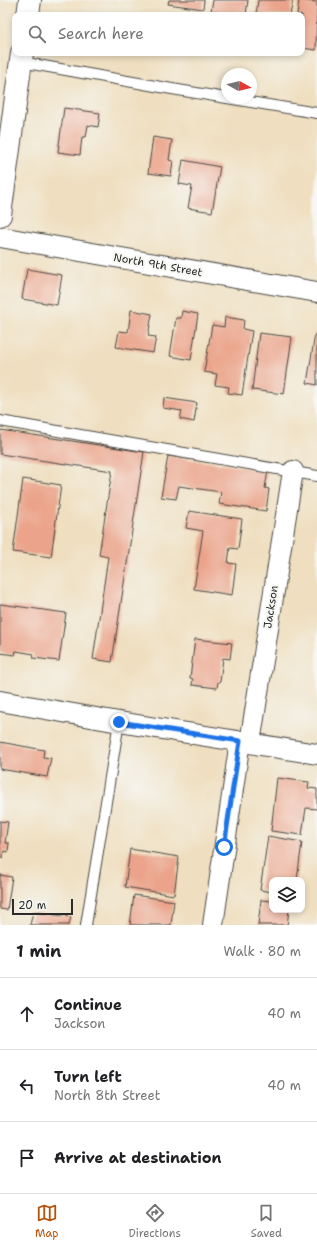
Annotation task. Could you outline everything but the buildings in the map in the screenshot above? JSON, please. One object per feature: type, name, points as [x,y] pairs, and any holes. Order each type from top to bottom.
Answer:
[{"type":"street","points":[[28,12],[30,0]]},
{"type":"street","points":[[0,215],[22,57]]},
{"type":"street","name":"North 9th Street","points":[[0,237],[317,292]]},
{"type":"street","name":"Jackson","points":[[213,925],[292,471]]},
{"type":"street","points":[[0,700],[119,722],[317,754]]},
{"type":"lane","points":[[22,57],[172,89],[317,113]]},
{"type":"lane","points":[[0,422],[317,476]]},
{"type":"lane","points":[[86,925],[119,722]]},
{"type":"route","points":[[119,722],[240,741],[224,847]]}]
